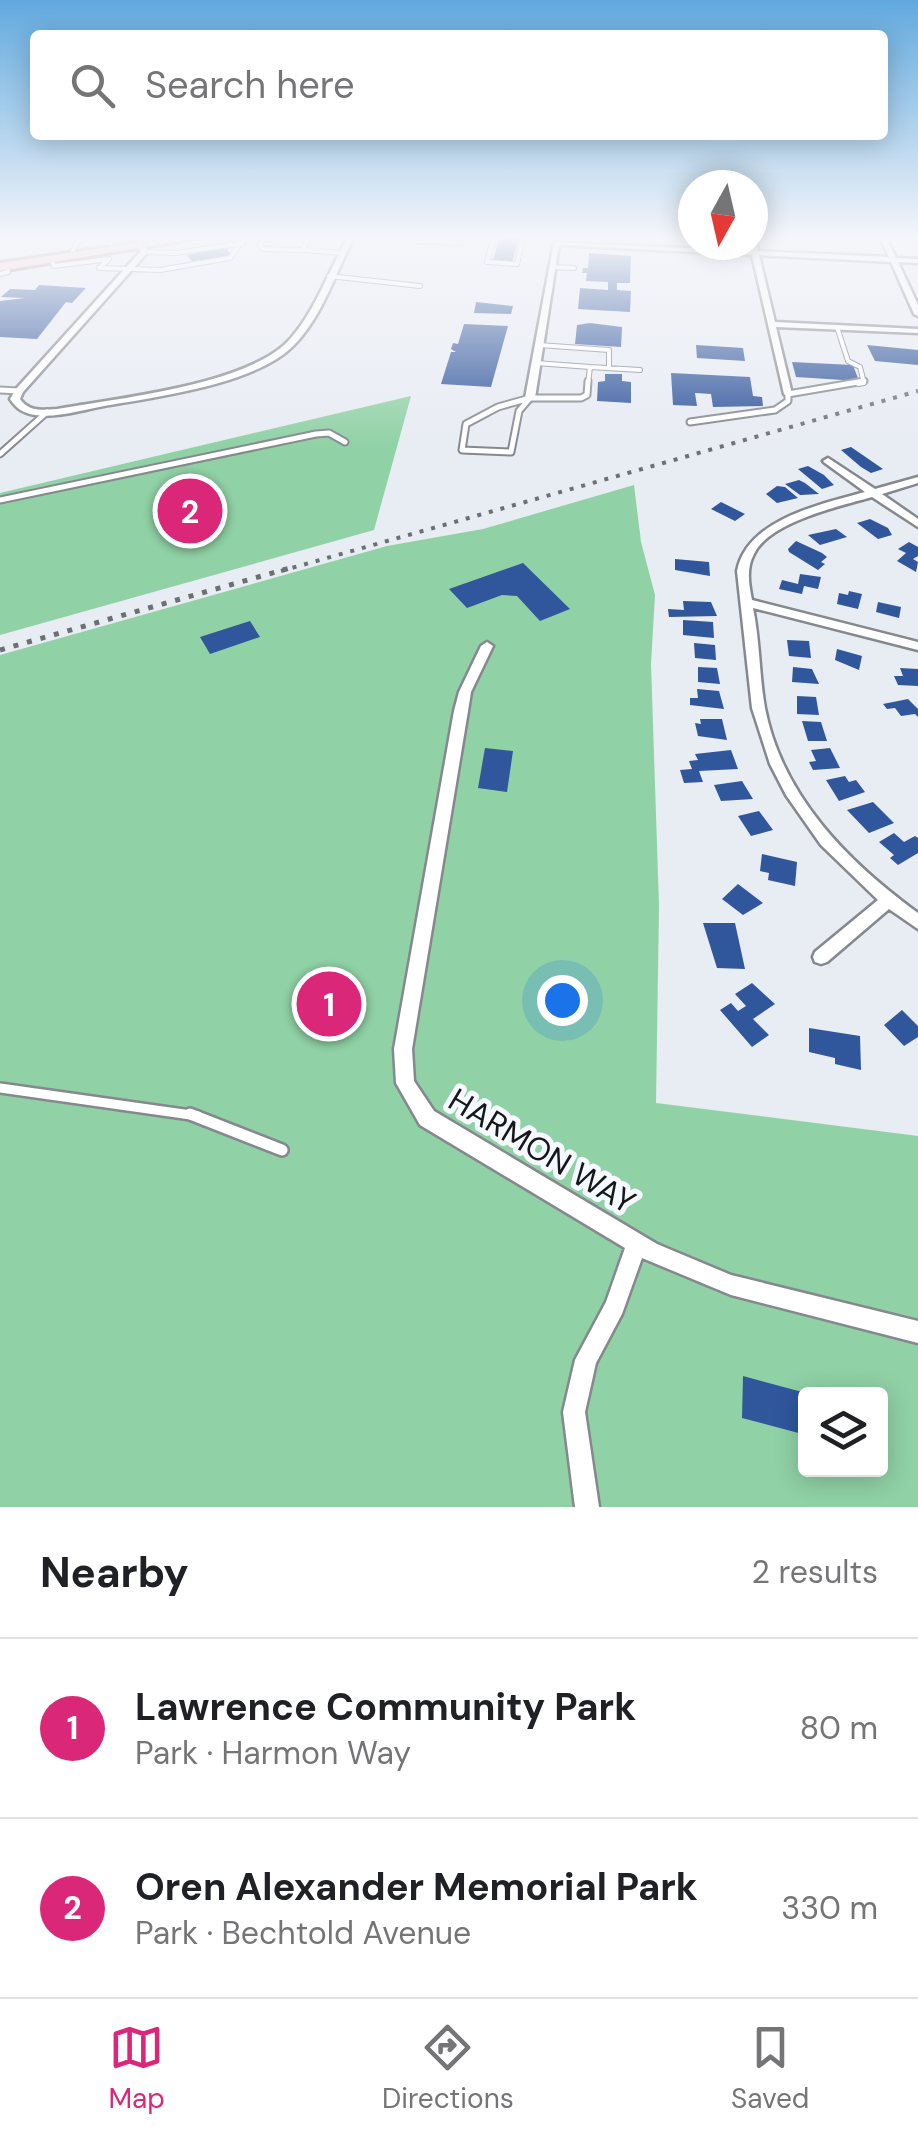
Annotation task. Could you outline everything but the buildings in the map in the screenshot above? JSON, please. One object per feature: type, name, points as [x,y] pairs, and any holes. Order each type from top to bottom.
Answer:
[{"type":"street","points":[[96,307],[19,391],[15,399],[22,408],[47,412],[222,378],[258,366],[284,350],[312,307]]},
{"type":"street","points":[[530,398],[545,307]]},
{"type":"street","points":[[768,307],[788,394]]},
{"type":"street","points":[[772,324],[918,332]]},
{"type":"street","points":[[828,461],[918,524]]},
{"type":"street","points":[[918,480],[788,522],[758,540],[742,570],[762,721],[777,765],[815,826],[888,900],[918,922]]},
{"type":"street","points":[[748,604],[918,646]]},
{"type":"street","name":"HARMON WAY","points":[[488,646],[465,692],[403,1049],[403,1074],[412,1099],[427,1118],[666,1260],[730,1285],[918,1332]]},
{"type":"street","points":[[821,957],[888,900]]},
{"type":"street","points":[[586,1507],[574,1412],[586,1360],[615,1307],[636,1243]]},
{"type":"lane","points":[[690,422],[775,410],[788,401],[788,394],[864,384],[860,367],[848,361],[836,327]]},
{"type":"lane","points":[[539,345],[608,350],[609,368]]},
{"type":"lane","points":[[536,363],[640,370]]},
{"type":"lane","points":[[530,398],[518,411],[511,452],[462,450],[466,424],[500,406],[530,398],[580,399],[587,395],[590,366]]},
{"type":"lane","points":[[0,390],[19,391]]},
{"type":"lane","points":[[0,454],[47,412]]},
{"type":"lane","points":[[0,500],[316,434],[329,433],[344,442]]},
{"type":"lane","points":[[0,1088],[192,1114],[282,1150]]},
{"type":"green space","points":[[411,396],[374,530],[0,635],[0,493]]},
{"type":"green space","points":[[634,485],[641,542],[655,595],[651,664],[659,905],[656,1103],[918,1136],[918,1507],[0,1507],[0,655],[387,546],[483,529]]},
{"type":"railway","points":[[281,571],[918,391]]},
{"type":"railway","points":[[0,650],[290,568]]},
{"type":"place","name":"Oren Alexander Memorial Park","points":[[190,511]]},
{"type":"place","name":"Lawrence Community Park","points":[[329,1004]]}]
